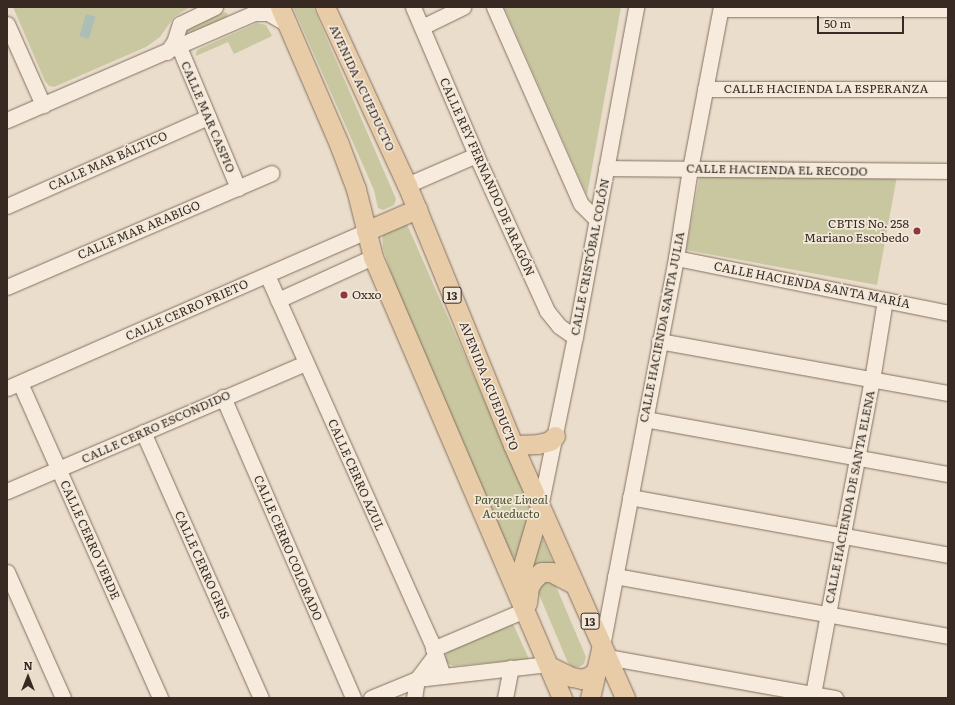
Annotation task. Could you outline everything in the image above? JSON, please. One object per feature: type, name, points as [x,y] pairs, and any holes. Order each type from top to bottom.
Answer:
[{"type":"main road","name":"AVENIDA ACUEDUCTO","points":[[325,7],[407,185],[513,445],[574,584],[601,658],[625,698]]},
{"type":"main road","points":[[283,15],[339,144],[356,189],[373,257],[562,698]]},
{"type":"main road","points":[[366,231],[416,209]]},
{"type":"main road","points":[[513,445],[538,444],[550,441],[555,436]]},
{"type":"main road","points":[[516,588],[540,507]]},
{"type":"main road","points":[[525,610],[529,587],[532,580],[541,572],[551,572],[574,584]]},
{"type":"main road","points":[[549,665],[572,677],[582,679],[590,676],[601,658]]},
{"type":"main road","points":[[590,698],[601,658]]},
{"type":"street","points":[[173,49],[180,24],[215,7]]},
{"type":"street","name":"CALLE REY FERNANDO DE ARAGÓN","points":[[413,7],[476,155],[547,311],[559,326],[575,337]]},
{"type":"street","points":[[422,27],[463,7]]},
{"type":"street","points":[[494,7],[581,204],[596,219]]},
{"type":"street","name":"CALLE CRISTÓBAL COLÓN","points":[[540,507],[575,337],[636,7]]},
{"type":"street","points":[[721,8],[948,9]]},
{"type":"street","name":"CALLE HACIENDA SANTA JULIA","points":[[601,658],[659,340],[676,258],[690,169],[721,8]]},
{"type":"street","points":[[7,120],[173,49],[237,13],[263,12],[283,15]]},
{"type":"street","points":[[7,24],[43,105]]},
{"type":"street","name":"CALLE MAR CASPIO","points":[[173,49],[208,117],[238,188]]},
{"type":"street","name":"CALLE HACIENDA LA ESPERANZA","points":[[705,89],[948,89]]},
{"type":"street","name":"CALLE MAR BÁLTICO","points":[[7,206],[208,117]]},
{"type":"street","points":[[407,185],[476,155]]},
{"type":"street","name":"CALLE HACIENDA EL RECODO","points":[[606,168],[948,171]]},
{"type":"street","name":"CALLE MAR ARABIGO","points":[[7,287],[272,173]]},
{"type":"street","name":"CALLE CERRO PRIETO","points":[[13,385],[366,231]]},
{"type":"street","points":[[278,300],[373,257]]},
{"type":"street","name":"CALLE HACIENDA SANTA MARÍA","points":[[676,258],[948,313]]},
{"type":"street","name":"CALLE CERRO AZUL","points":[[267,275],[434,652],[443,676]]},
{"type":"street","name":"CALLE HACIENDA DE SANTA ELENA","points":[[813,694],[872,380],[885,300]]},
{"type":"street","points":[[659,340],[948,393]]},
{"type":"street","name":"CALLE CERRO ESCONDIDO","points":[[7,491],[306,363]]},
{"type":"street","name":"CALLE CERRO VERDE","points":[[13,385],[59,470],[160,698]]},
{"type":"street","name":"CALLE CERRO COLORADO","points":[[224,397],[354,698]]},
{"type":"street","points":[[645,419],[948,474]]},
{"type":"street","name":"CALLE CERRO GRIS","points":[[143,432],[261,698]]},
{"type":"street","points":[[630,497],[948,555]]},
{"type":"street","points":[[7,572],[63,698]]},
{"type":"street","points":[[615,576],[948,636]]},
{"type":"street","points":[[414,698],[417,679],[434,652],[525,610]]},
{"type":"street","points":[[601,658],[835,698]]},
{"type":"street","points":[[371,698],[417,679],[549,665]]},
{"type":"street","points":[[506,698],[511,668]]},
{"type":"green space","points":[[13,7],[190,7],[174,17],[160,37],[146,47],[54,87],[49,86],[45,81]]},
{"type":"green space","points":[[293,7],[313,7],[396,199],[394,205],[383,210],[378,208],[374,190]]},
{"type":"green space","points":[[504,7],[621,7],[587,195]]},
{"type":"green space","points":[[224,12],[228,14],[227,17],[188,34],[184,33],[185,29]]},
{"type":"green space","points":[[257,23],[266,25],[272,36],[234,54],[228,42],[196,56],[196,52],[199,49]]},
{"type":"green space","points":[[700,174],[897,176],[877,285],[686,250]]},
{"type":"green space","name":"Parque Lineal Acueducto","points":[[406,222],[534,513],[516,558],[510,555],[395,285],[383,248],[382,232]]},
{"type":"green space","name":"Parque Lineal Acueducto","points":[[543,539],[556,569],[528,579],[539,541]]},
{"type":"green space","points":[[545,578],[555,584],[586,657],[584,664],[579,667],[573,667],[568,663],[538,592],[537,589]]},
{"type":"green space","points":[[513,624],[529,659],[453,666],[447,663],[445,656],[449,650]]},
{"type":"shaded area","points":[[86,14],[96,17],[89,39],[79,36]]},
{"type":"place","name":"CBTIS No. 258 Mariano Escobedo","points":[[917,231]]},
{"type":"place","name":"Oxxo","points":[[344,295]]}]
